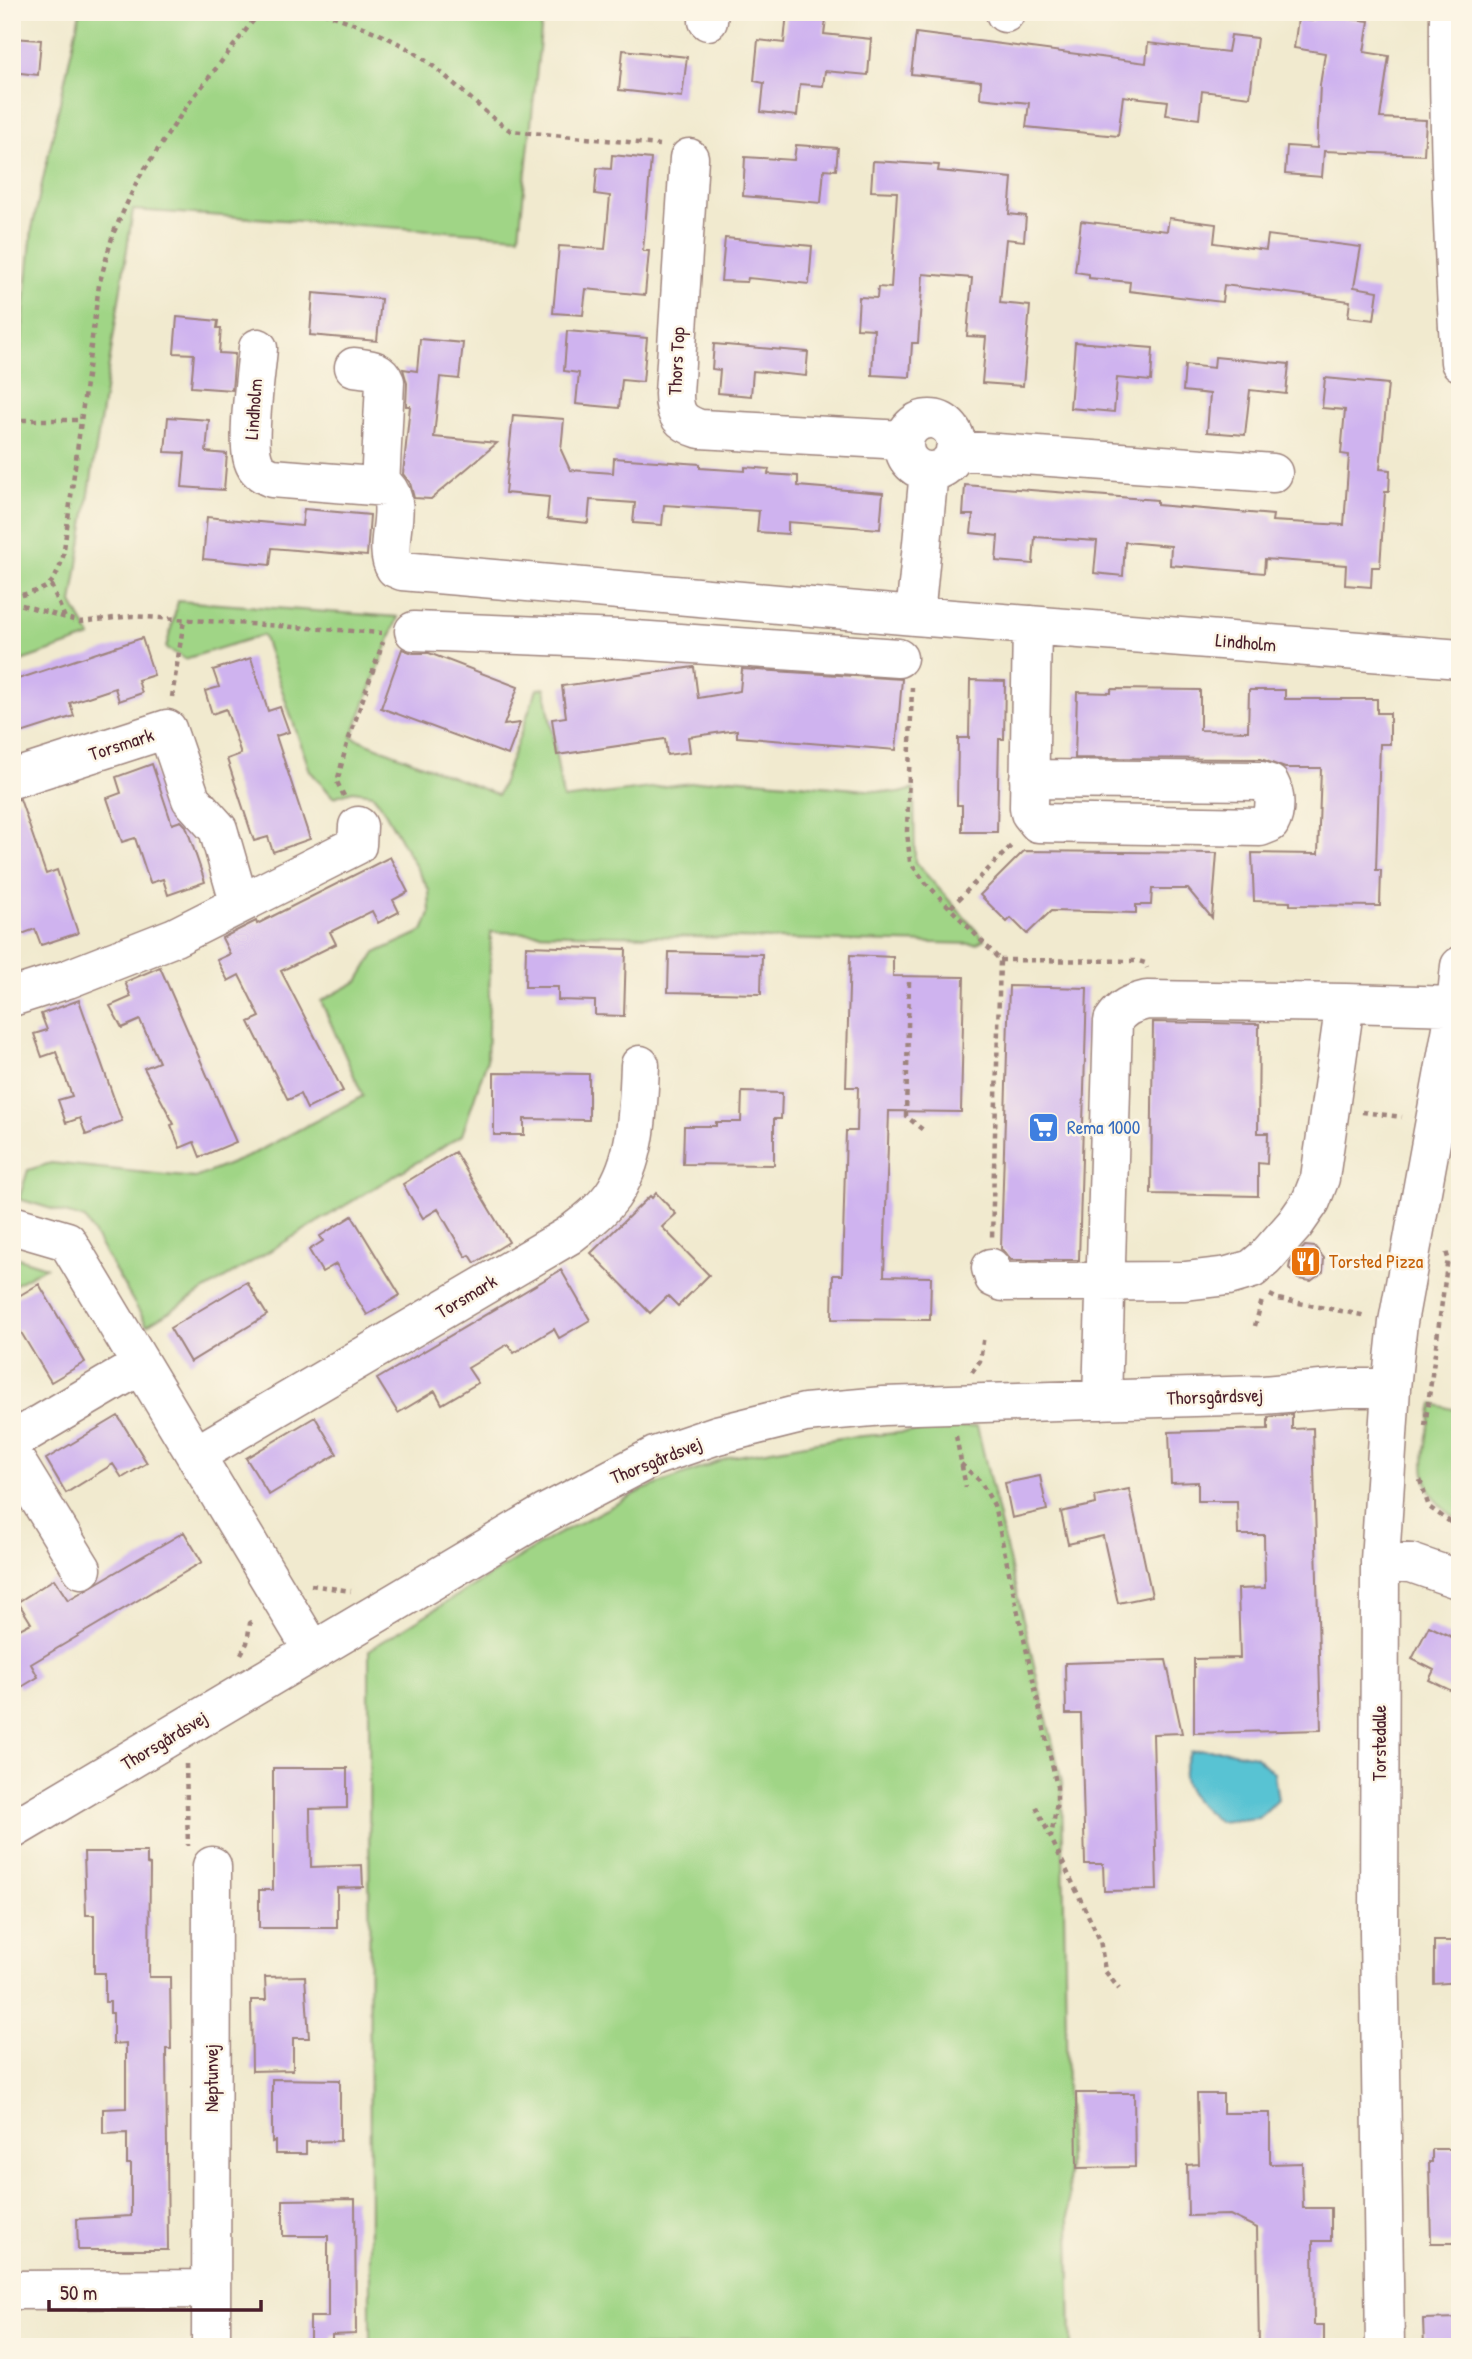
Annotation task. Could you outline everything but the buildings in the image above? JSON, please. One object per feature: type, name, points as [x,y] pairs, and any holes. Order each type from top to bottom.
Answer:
[{"type":"street","points":[[1449,12],[1448,95],[1460,362]]},
{"type":"street","name":"Thors Top","points":[[689,158],[674,394],[674,407],[678,418],[687,425],[700,429],[905,440],[908,432],[917,423],[925,420],[937,421],[952,433],[942,460]]},
{"type":"street","name":"Lindholm","points":[[258,348],[250,448],[256,468],[272,478],[386,487],[392,496],[391,555],[395,568],[402,571],[915,616],[1460,659]]},
{"type":"street","name":"Lindholm","points":[[354,367],[378,372],[383,375],[385,382],[380,486]]},
{"type":"street","points":[[915,616],[942,460],[1273,472]]},
{"type":"street","points":[[498,634],[504,579]]},
{"type":"street","points":[[620,639],[623,590]]},
{"type":"street","points":[[826,653],[829,608]]},
{"type":"street","points":[[1029,779],[1261,781],[1270,784],[1274,793],[1272,819],[1270,823],[1260,827],[1045,825],[1034,819],[1029,807],[1029,779],[1032,625]]},
{"type":"street","points":[[400,632],[620,639],[826,653],[905,667]]},
{"type":"street","name":"Torsmark","points":[[12,779],[167,729],[191,799],[218,829],[235,888],[243,902]]},
{"type":"street","points":[[1128,826],[1129,780]]},
{"type":"street","points":[[12,997],[68,979],[174,937],[356,845],[358,825]]},
{"type":"street","name":"Torstedalle","points":[[1385,2347],[1379,1932],[1380,1561],[1398,1322],[1415,1231],[1442,1138],[1460,966]]},
{"type":"street","points":[[1102,1400],[1113,1021],[1120,1010],[1131,1003],[1147,1000],[1455,1006]]},
{"type":"street","points":[[991,1268],[994,1278],[1003,1282],[1185,1281],[1228,1276],[1252,1269],[1295,1224],[1311,1201],[1320,1178],[1345,1003]]},
{"type":"street","name":"Torsmark","points":[[196,1455],[568,1236],[592,1217],[610,1198],[622,1179],[629,1160],[638,1110],[640,1065]]},
{"type":"street","points":[[12,1225],[67,1241],[313,1651]]},
{"type":"street","points":[[12,1441],[141,1366]]},
{"type":"street","name":"Thorsgårdsvej","points":[[12,1830],[546,1513],[655,1456],[717,1435],[806,1413],[883,1406],[960,1390],[1102,1400],[1391,1388]]},
{"type":"street","points":[[12,1455],[82,1569]]},
{"type":"street","points":[[1380,1561],[1411,1563],[1460,1580]]},
{"type":"street","name":"Neptunvej","points":[[211,2347],[212,1866]]},
{"type":"street","points":[[12,2290],[211,2289]]},
{"type":"path","points":[[12,600],[51,585],[57,578],[63,557],[99,285],[113,234],[138,178],[189,103],[260,12]]},
{"type":"path","points":[[323,12],[393,39],[424,58],[492,119],[511,131],[659,145],[689,158]]},
{"type":"path","points":[[12,420],[80,420]]},
{"type":"path","points":[[51,585],[65,618]]},
{"type":"path","points":[[12,600],[80,622],[132,616],[400,632],[346,747],[337,782],[358,825]]},
{"type":"path","points":[[167,729],[184,620]]},
{"type":"path","points":[[905,667],[907,831],[910,862],[925,882],[1000,960],[991,1268]]},
{"type":"path","points":[[951,907],[1034,819]]},
{"type":"path","points":[[1000,960],[1139,961],[1145,963],[1147,970],[1147,1000]]},
{"type":"path","points":[[909,982],[906,1116],[923,1130]]},
{"type":"path","points":[[1330,1108],[1442,1138]]},
{"type":"path","points":[[1415,1231],[1434,1236],[1445,1247],[1448,1258],[1424,1429]]},
{"type":"path","points":[[1255,1326],[1260,1303],[1267,1293],[1278,1300],[1438,1329]]},
{"type":"path","points":[[966,1487],[954,1430],[960,1390],[979,1361],[984,1335]]},
{"type":"path","points":[[961,1464],[980,1481],[994,1505],[1057,1787],[1051,1836]]},
{"type":"path","points":[[1419,1472],[1429,1507],[1460,1530]]},
{"type":"path","points":[[169,1737],[187,1765],[188,1846],[212,1866]]},
{"type":"path","points":[[1036,1807],[1100,1940],[1105,1970],[1119,1989]]},
{"type":"green space","points":[[80,12],[543,12],[519,236],[133,210],[72,603],[91,637],[12,664],[12,438],[32,229]]},
{"type":"green space","points":[[178,601],[398,617],[352,737],[498,795],[537,689],[545,688],[563,799],[731,778],[900,793],[914,789],[915,862],[984,939],[976,944],[491,932],[487,1060],[462,1135],[147,1325],[85,1219],[19,1199],[28,1170],[51,1163],[195,1178],[249,1156],[363,1096],[321,1001],[358,981],[375,953],[423,931],[430,914],[429,890],[381,805],[372,794],[353,791],[333,797],[310,771],[263,635],[185,659],[166,648]]},
{"type":"green space","points":[[12,1256],[46,1267],[12,1286]]},
{"type":"green space","points":[[1433,1404],[1460,1411],[1460,1520],[1433,1497],[1427,1483],[1425,1454]]},
{"type":"green space","points":[[977,1426],[1062,1782],[1071,2347],[370,2347],[369,1650],[554,1536],[643,1490],[731,1457],[840,1438]]},
{"type":"water","points":[[1223,1750],[1255,1756],[1274,1773],[1278,1800],[1258,1818],[1219,1822],[1195,1800],[1185,1783],[1184,1773],[1191,1752]]},
{"type":"place","name":"Rema 1000","points":[[1044,1127]]},
{"type":"place","name":"Torsted Pizza","points":[[1306,1261]]}]
